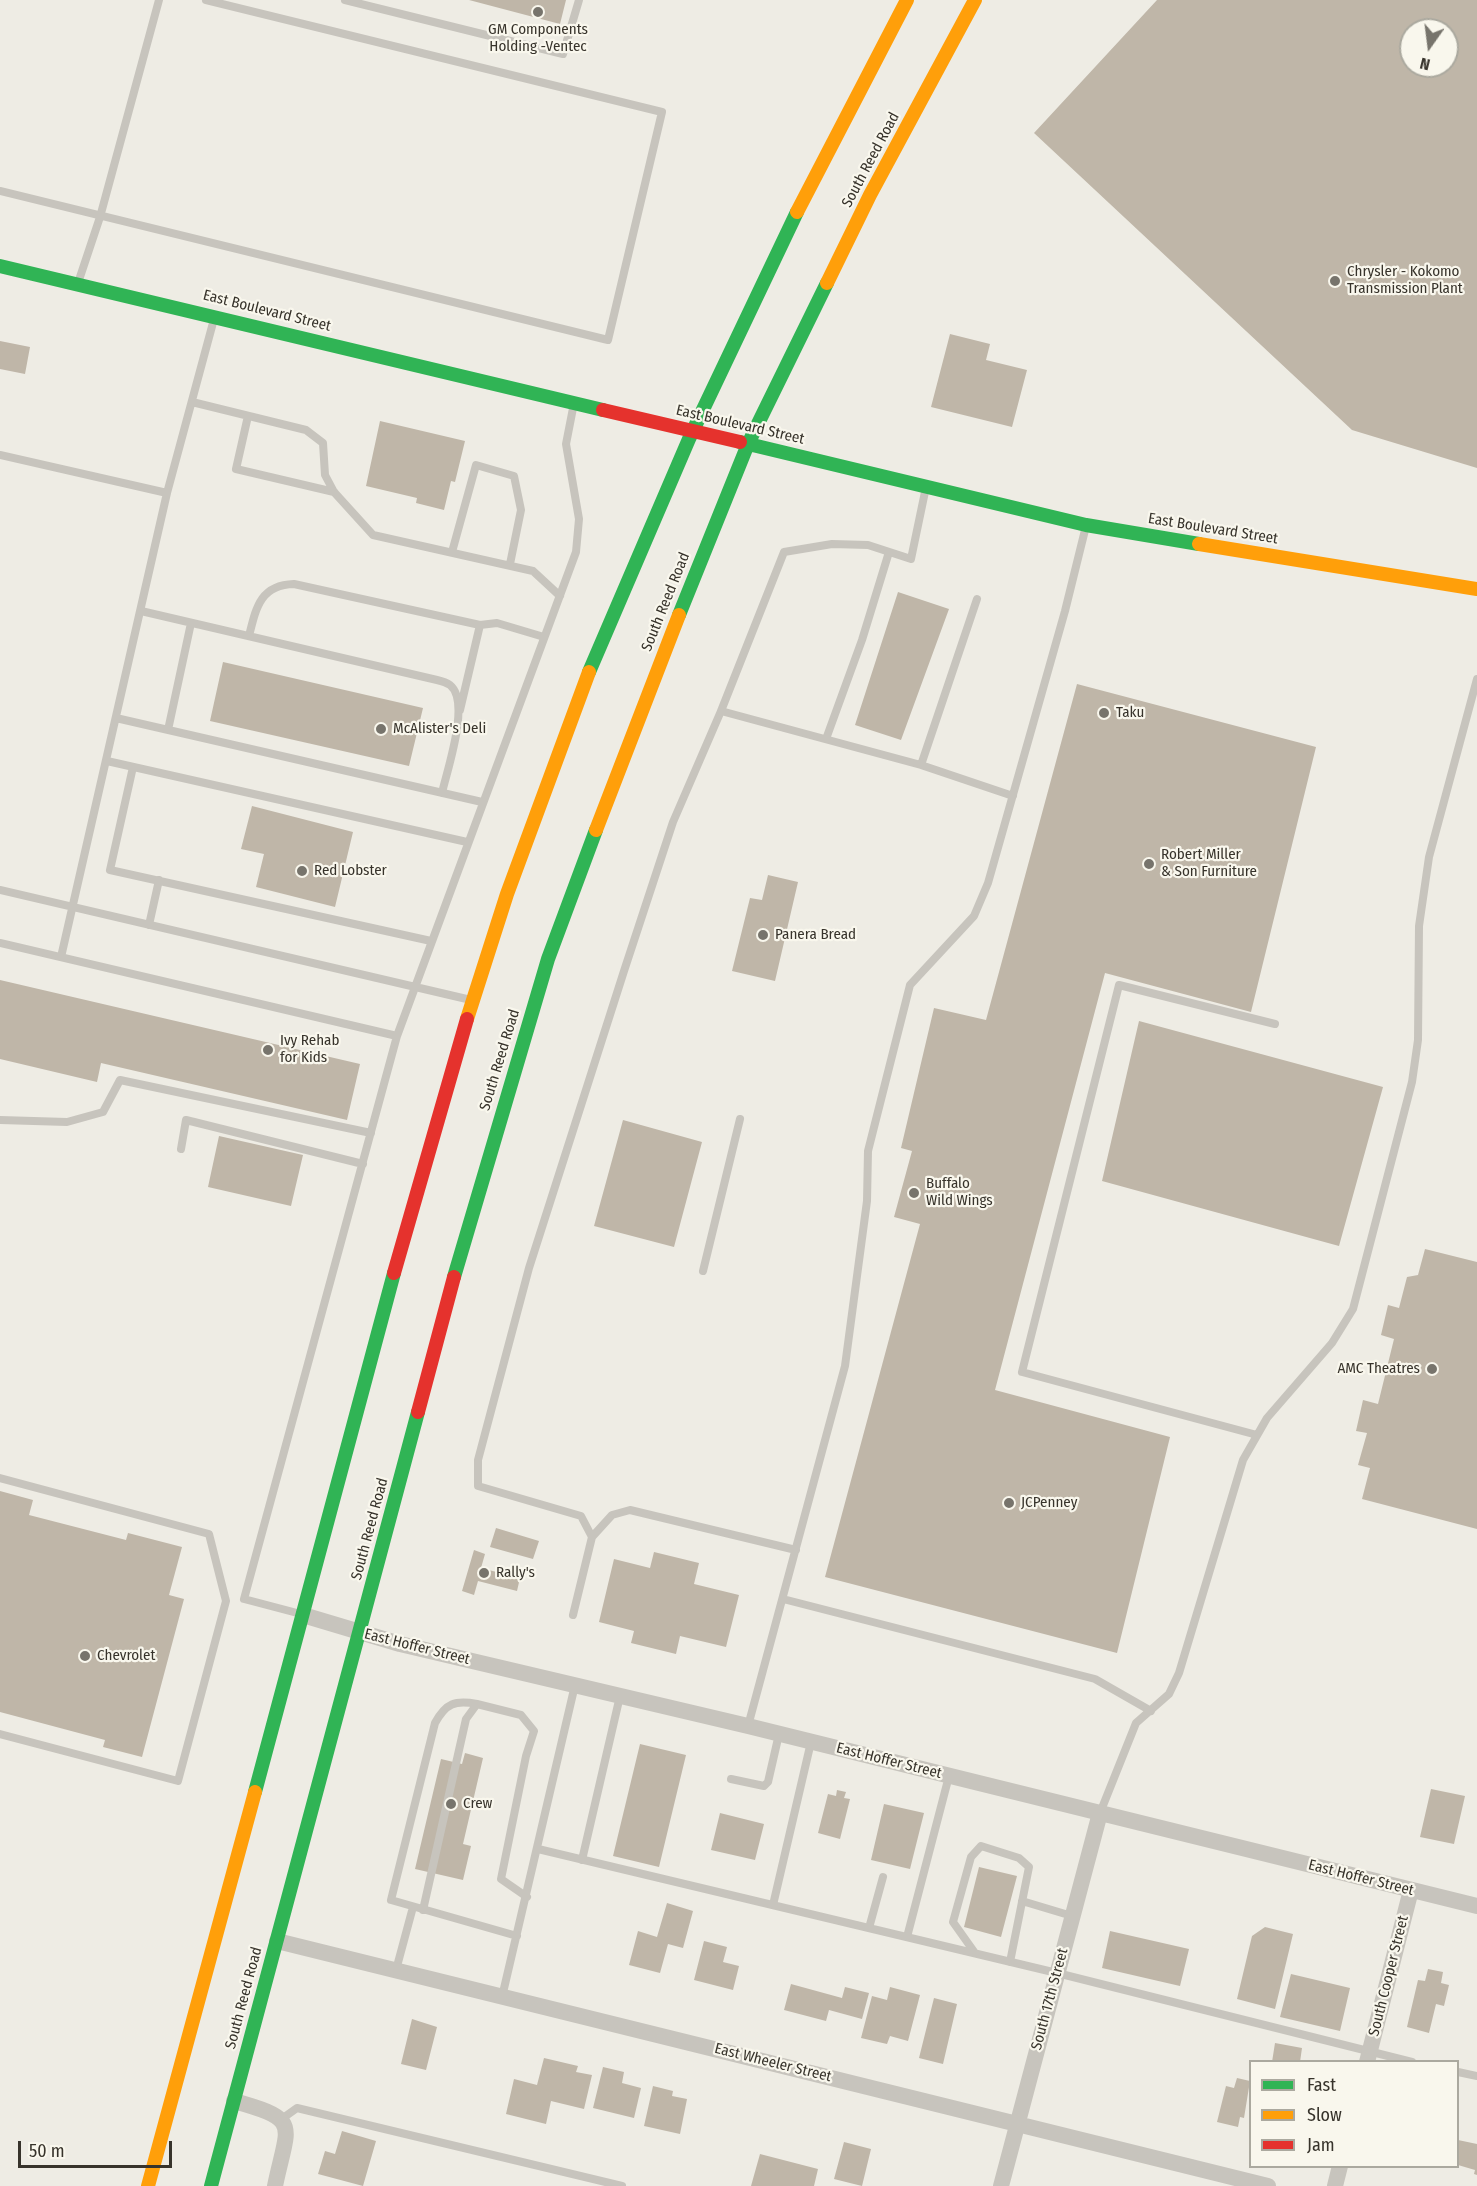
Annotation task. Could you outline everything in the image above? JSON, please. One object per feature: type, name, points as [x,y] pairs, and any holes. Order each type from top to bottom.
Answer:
[{"type":"main road","points":[[148,2186],[303,1615],[412,1201],[507,892],[587,677],[690,430],[816,173],[907,0]]},
{"type":"main road","name":"South Reed Road","points":[[211,2186],[472,1211],[548,959],[648,691],[748,444],[870,195],[975,0]]},
{"type":"main road","name":"East Boulevard Street","points":[[0,266],[1086,525],[1477,589]]},
{"type":"street","name":"East Hoffer Street","points":[[303,1615],[359,1633],[748,1726],[1477,1906]]},
{"type":"street","name":"South 17th Street","points":[[1001,2186],[1100,1813]]},
{"type":"street","name":"South Cooper Street","points":[[1369,2057],[1411,1890]]},
{"type":"street","name":"East Wheeler Street","points":[[277,1941],[1268,2186]]},
{"type":"street","points":[[234,2101],[270,2111],[283,2118],[287,2128],[275,2186]]},
{"type":"street","points":[[1335,2186],[1340,2168]]},
{"type":"lane","points":[[78,284],[100,217],[159,0]]},
{"type":"lane","points":[[0,191],[608,340],[662,112],[206,0]]},
{"type":"lane","points":[[345,0],[563,54],[579,0]]},
{"type":"lane","points":[[61,957],[167,493],[215,316]]},
{"type":"lane","points":[[192,402],[306,430],[322,443],[325,475],[334,492],[373,535],[533,571],[560,596]]},
{"type":"lane","points":[[244,1599],[397,1035],[576,552],[579,519],[566,444],[574,403]]},
{"type":"lane","points":[[248,416],[236,469],[334,492]]},
{"type":"lane","points":[[0,455],[167,493]]},
{"type":"lane","points":[[452,552],[476,465],[514,476],[521,510],[510,564]]},
{"type":"lane","points":[[592,1537],[581,1516],[478,1486],[478,1460],[529,1268],[673,822],[721,711],[784,552],[832,544],[868,545],[911,559],[926,487]]},
{"type":"lane","points":[[748,1726],[845,1366],[867,1201],[868,1151],[910,984],[974,916],[988,883],[1065,611],[1086,525]]},
{"type":"lane","points":[[826,739],[846,687],[889,552]]},
{"type":"lane","points":[[249,636],[256,607],[267,592],[281,584],[294,584],[480,625],[497,623],[544,637]]},
{"type":"lane","points":[[921,765],[977,599]]},
{"type":"lane","points":[[141,611],[437,680],[450,685],[457,695],[460,713]]},
{"type":"lane","points":[[168,730],[191,623]]},
{"type":"lane","points":[[442,793],[480,625]]},
{"type":"lane","points":[[1100,1813],[1136,1724],[1169,1694],[1179,1673],[1243,1460],[1267,1418],[1332,1343],[1353,1309],[1413,1082],[1418,1040],[1419,926],[1428,869],[1477,679]]},
{"type":"lane","points":[[721,711],[921,765],[1013,796]]},
{"type":"lane","points":[[116,718],[482,802]]},
{"type":"lane","points":[[107,761],[467,842]]},
{"type":"lane","points":[[134,766],[110,870],[431,941]]},
{"type":"lane","points":[[149,925],[159,880]]},
{"type":"lane","points":[[0,890],[474,1001]]},
{"type":"lane","points":[[0,943],[397,1035]]},
{"type":"lane","points":[[1257,1434],[1022,1372],[1119,985],[1275,1024]]},
{"type":"lane","points":[[0,1120],[67,1122],[103,1112],[120,1080],[371,1133]]},
{"type":"lane","points":[[703,1271],[740,1119]]},
{"type":"lane","points":[[181,1149],[186,1120],[363,1164]]},
{"type":"lane","points":[[0,1478],[210,1534],[226,1601],[178,1781],[0,1734]]},
{"type":"lane","points":[[573,1615],[592,1537],[612,1515],[630,1510],[796,1550]]},
{"type":"lane","points":[[226,1601],[244,1599],[303,1615]]},
{"type":"lane","points":[[783,1599],[1095,1679],[1151,1711]]},
{"type":"lane","points":[[502,1997],[575,1685]]},
{"type":"lane","points":[[582,1860],[620,1696]]},
{"type":"lane","points":[[517,1936],[391,1900],[435,1723],[443,1709],[461,1701],[521,1715],[534,1731],[526,1756],[501,1879],[527,1897]]},
{"type":"lane","points":[[423,1910],[466,1719],[477,1704]]},
{"type":"lane","points":[[731,1779],[764,1786],[768,1782],[779,1734]]},
{"type":"lane","points":[[773,1905],[811,1742]]},
{"type":"lane","points":[[907,1937],[949,1776]]},
{"type":"lane","points":[[975,1953],[953,1922],[970,1857],[981,1846],[1018,1858],[1029,1867],[1010,1962]]},
{"type":"lane","points":[[538,1849],[1057,1973],[1369,2057],[1401,2060]]},
{"type":"lane","points":[[869,1928],[883,1877]]},
{"type":"lane","points":[[1022,1901],[1072,1916]]},
{"type":"lane","points":[[396,1971],[413,1907]]},
{"type":"lane","points":[[1459,2072],[1477,2076]]},
{"type":"lane","points":[[283,2118],[297,2108],[622,2186]]},
{"type":"building","name":"GM Components Holding -Ventec","points":[[469,0],[566,0],[560,24]]},
{"type":"building","name":"Chrysler - Kokomo Transmission Plant","points":[[1157,0],[1477,0],[1477,468],[1352,430],[1034,133]]},
{"type":"building","points":[[950,334],[990,344],[986,360],[1027,370],[1012,427],[931,407]]},
{"type":"building","points":[[0,341],[30,347],[25,374],[0,369]]},
{"type":"building","points":[[380,421],[465,441],[455,482],[451,481],[444,510],[416,503],[417,498],[366,486]]},
{"type":"building","points":[[898,592],[949,609],[901,740],[855,725]]},
{"type":"building","points":[[223,662],[423,708],[409,766],[210,721]]},
{"type":"building","points":[[1077,684],[1316,747],[1251,1012],[1105,973],[995,1390],[1170,1437],[1117,1653],[825,1577],[920,1224],[894,1217],[912,1151],[901,1148],[934,1008],[986,1020]]},
{"type":"building","name":"Red Lobster","points":[[252,806],[353,832],[335,907],[256,887],[264,854],[241,849]]},
{"type":"building","name":"Panera Bread","points":[[768,875],[798,882],[775,981],[732,971],[750,898],[762,900]]},
{"type":"building","points":[[0,980],[360,1064],[347,1120],[101,1063],[97,1082],[0,1059]]},
{"type":"building","points":[[1139,1021],[1383,1087],[1339,1246],[1102,1181]]},
{"type":"building","points":[[623,1120],[702,1142],[674,1247],[594,1226]]},
{"type":"building","points":[[219,1136],[303,1155],[291,1206],[208,1187]]},
{"type":"building","name":"AMC Theatres","points":[[1425,1249],[1477,1262],[1477,1529],[1362,1499],[1370,1468],[1358,1465],[1367,1433],[1356,1431],[1363,1400],[1378,1404],[1394,1339],[1381,1335],[1388,1305],[1399,1308],[1407,1277],[1418,1275]]},
{"type":"building","name":"Chevrolet","points":[[0,1491],[33,1500],[29,1515],[126,1540],[128,1533],[182,1547],[169,1595],[184,1599],[142,1757],[103,1747],[105,1740],[0,1712]]},
{"type":"building","points":[[496,1528],[539,1541],[533,1559],[490,1547]]},
{"type":"building","name":"Rally's","points":[[474,1550],[485,1554],[481,1568],[520,1578],[517,1591],[478,1581],[474,1595],[462,1591]]},
{"type":"building","points":[[654,1552],[699,1563],[694,1584],[739,1595],[726,1647],[680,1636],[676,1654],[631,1643],[634,1631],[599,1622],[614,1559],[650,1568]]},
{"type":"building","points":[[640,1744],[686,1755],[659,1867],[613,1856]]},
{"type":"building","name":"Crew","points":[[465,1753],[483,1758],[463,1844],[471,1846],[463,1880],[415,1869],[441,1759],[462,1764]]},
{"type":"building","points":[[1431,1789],[1465,1796],[1454,1844],[1420,1837]]},
{"type":"building","points":[[837,1790],[846,1792],[844,1798],[850,1799],[840,1839],[818,1833],[828,1794],[836,1796]]},
{"type":"building","points":[[884,1804],[924,1813],[910,1869],[871,1860]]},
{"type":"building","points":[[720,1813],[764,1824],[755,1860],[711,1850]]},
{"type":"building","points":[[979,1867],[1017,1876],[1001,1937],[964,1927]]},
{"type":"building","points":[[667,1903],[693,1911],[683,1948],[668,1944],[660,1973],[629,1965],[638,1931],[657,1937]]},
{"type":"building","points":[[1265,1927],[1293,1934],[1275,2009],[1237,1999],[1252,1936]]},
{"type":"building","points":[[1110,1931],[1189,1949],[1180,1986],[1102,1968]]},
{"type":"building","points":[[704,1941],[727,1947],[723,1962],[739,1966],[733,1990],[694,1980]]},
{"type":"building","points":[[1428,1969],[1443,1972],[1441,1983],[1449,1985],[1444,2006],[1436,2004],[1429,2033],[1407,2027],[1418,1980],[1425,1981]]},
{"type":"building","points":[[1291,1974],[1350,1988],[1340,2031],[1280,2017]]},
{"type":"building","points":[[791,1984],[842,1998],[845,1987],[869,1993],[862,2019],[829,2010],[826,2021],[784,2010]]},
{"type":"building","points":[[890,1987],[920,1995],[908,2041],[890,2036],[887,2044],[861,2038],[872,1996],[887,2000]]},
{"type":"building","points":[[934,1998],[957,2004],[943,2064],[919,2058]]},
{"type":"building","points":[[412,2019],[437,2027],[426,2070],[401,2064]]},
{"type":"building","points":[[1275,2043],[1302,2048],[1300,2060],[1272,2060]]},
{"type":"building","points":[[544,2058],[578,2066],[576,2072],[592,2075],[584,2109],[551,2101],[546,2124],[506,2114],[514,2079],[537,2085]]},
{"type":"building","points":[[603,2067],[624,2072],[622,2083],[641,2088],[634,2118],[593,2108]]},
{"type":"building","points":[[1237,2078],[1249,2081],[1244,2118],[1240,2117],[1238,2127],[1217,2122],[1226,2086],[1234,2088]]},
{"type":"building","points":[[653,2086],[673,2091],[672,2096],[687,2099],[680,2134],[644,2126]]},
{"type":"building","points":[[342,2131],[376,2141],[363,2186],[318,2174],[325,2151],[335,2154]]},
{"type":"building","points":[[1459,2140],[1477,2144],[1477,2175],[1474,2174],[1475,2170],[1459,2165]]},
{"type":"building","points":[[844,2142],[871,2149],[862,2186],[834,2179]]},
{"type":"building","points":[[760,2154],[818,2169],[814,2186],[751,2186]]},
{"type":"traffic: fast","points":[[589,672],[689,439],[797,212]]},
{"type":"traffic: fast","points":[[0,266],[603,410]]},
{"type":"traffic: fast","points":[[679,615],[748,444],[827,283]]},
{"type":"traffic: fast","points":[[740,442],[1086,525],[1199,544]]},
{"type":"traffic: fast","points":[[454,1277],[548,959],[596,830]]},
{"type":"traffic: fast","points":[[255,1792],[394,1273]]},
{"type":"traffic: fast","points":[[211,2186],[418,1412]]},
{"type":"traffic: slow","points":[[797,212],[907,0]]},
{"type":"traffic: slow","points":[[827,283],[870,195],[975,0]]},
{"type":"traffic: slow","points":[[1199,544],[1477,589]]},
{"type":"traffic: slow","points":[[596,830],[679,615]]},
{"type":"traffic: slow","points":[[467,1019],[507,894],[589,672]]},
{"type":"traffic: slow","points":[[148,2186],[255,1792]]},
{"type":"traffic: jam","points":[[603,410],[740,442]]},
{"type":"traffic: jam","points":[[394,1273],[467,1019]]},
{"type":"traffic: jam","points":[[418,1412],[454,1277]]},
{"type":"place","name":"GM Components Holding -Ventec","points":[[538,12]]},
{"type":"place","name":"Chrysler - Kokomo Transmission Plant","points":[[1335,281]]},
{"type":"place","name":"Taku","points":[[1104,713]]},
{"type":"place","name":"McAlister's Deli","points":[[381,729]]},
{"type":"place","name":"Robert Miller & Son Furniture","points":[[1149,864]]},
{"type":"place","name":"Red Lobster","points":[[302,871]]},
{"type":"place","name":"Panera Bread","points":[[763,935]]},
{"type":"place","name":"Ivy Rehab for Kids","points":[[268,1050]]},
{"type":"place","name":"Buffalo Wild Wings","points":[[914,1193]]},
{"type":"place","name":"AMC Theatres","points":[[1432,1369]]},
{"type":"place","name":"JCPenney","points":[[1009,1503]]},
{"type":"place","name":"Rally's","points":[[484,1573]]},
{"type":"place","name":"Chevrolet","points":[[85,1656]]},
{"type":"place","name":"Crew","points":[[451,1804]]}]
